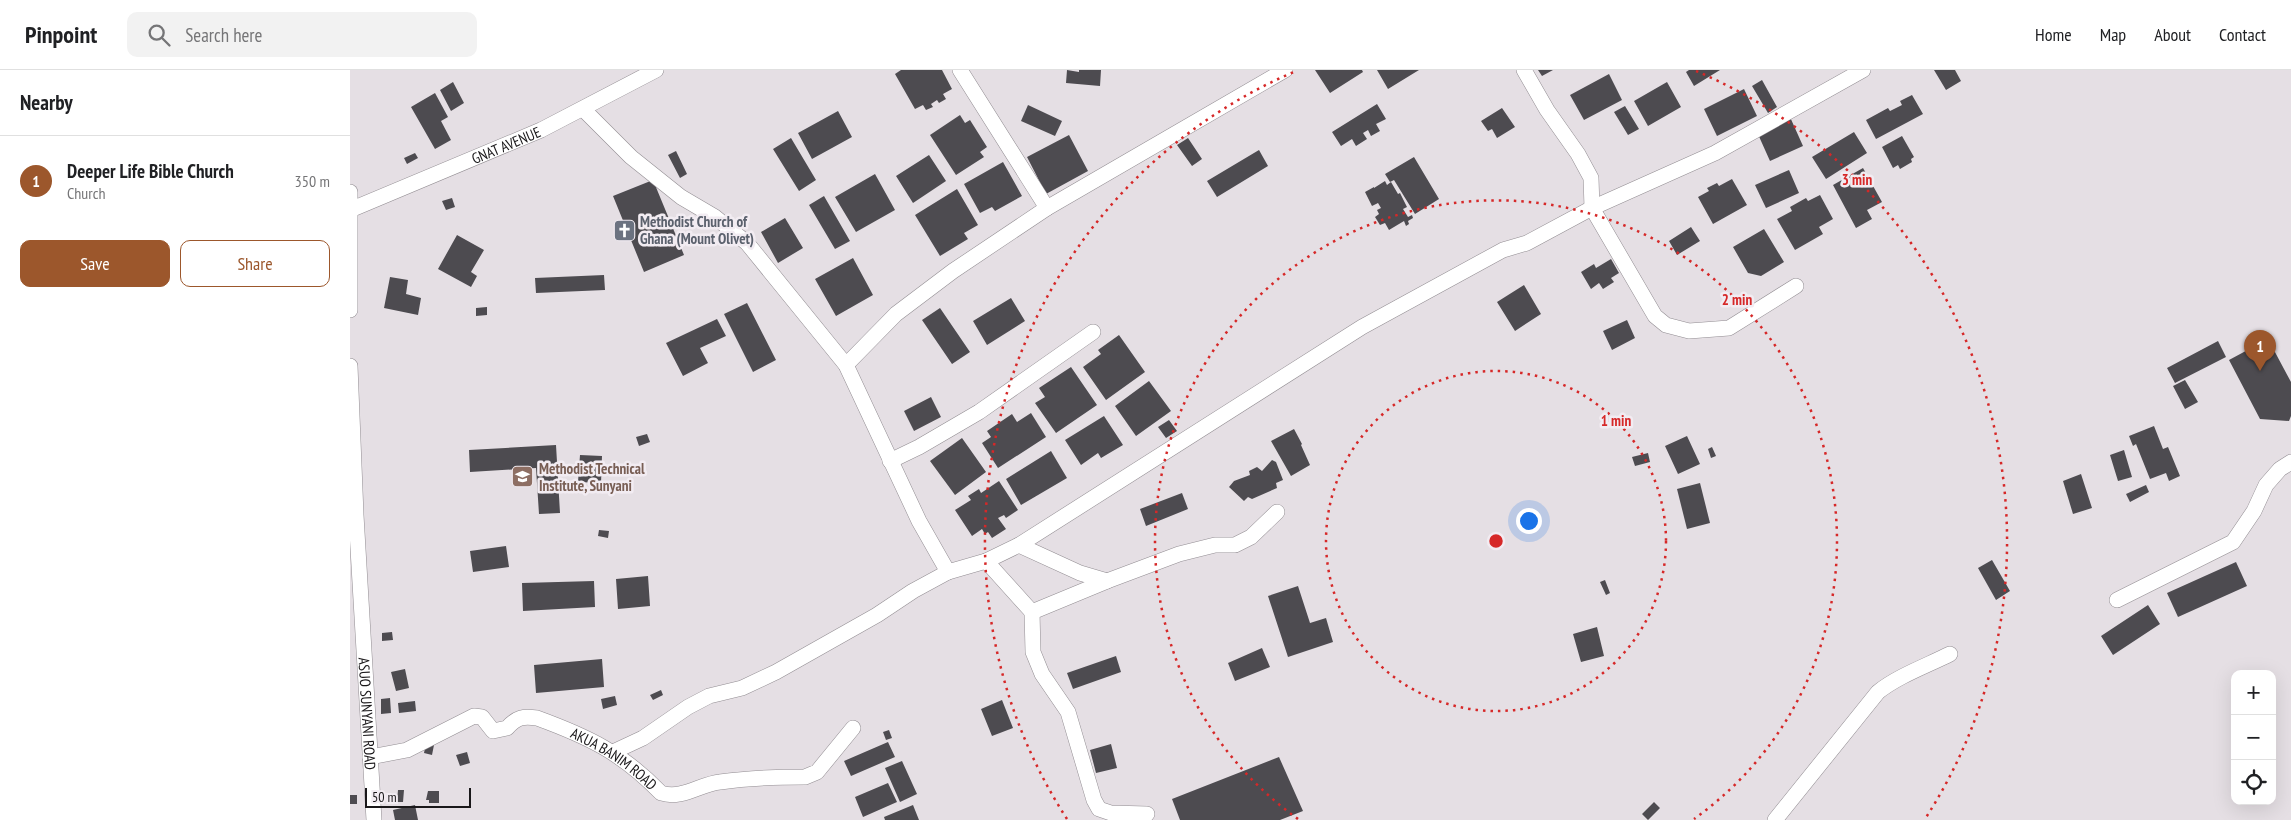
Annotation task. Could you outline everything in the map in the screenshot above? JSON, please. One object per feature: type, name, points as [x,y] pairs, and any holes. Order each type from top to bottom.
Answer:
[{"type":"street","name":"GNAT AVENUE","points":[[351,210],[541,130],[656,70]]},
{"type":"street","points":[[960,70],[1047,208]]},
{"type":"street","points":[[846,365],[896,314],[953,272],[1047,208],[1285,70]]},
{"type":"street","points":[[1524,70],[1547,110],[1578,154],[1591,178],[1592,208],[1655,316],[1666,325],[1689,331],[1729,328],[1796,286]]},
{"type":"street","points":[[613,752],[643,738],[688,707],[709,696],[742,688],[776,672],[948,572],[986,561],[1019,545],[1362,327],[1503,250],[1527,243],[1592,208],[1715,153],[1863,70]]},
{"type":"street","points":[[584,109],[631,157],[681,197],[715,217],[748,243],[846,365],[919,521],[948,572]]},
{"type":"street","points":[[350,192],[350,310]]},
{"type":"street","points":[[890,461],[919,448],[979,412],[1093,332]]},
{"type":"street","name":"ASUO SUNYANI ROAD","points":[[350,366],[353,515],[374,820]]},
{"type":"street","points":[[2117,600],[2233,542],[2254,511],[2266,485],[2280,469],[2291,462]]},
{"type":"street","points":[[1032,612],[1107,580],[1179,554],[1215,545],[1235,545],[1251,537],[1277,512]]},
{"type":"street","points":[[1019,545],[1080,573],[1107,580]]},
{"type":"street","points":[[986,561],[1032,612],[1033,652],[1042,674],[1068,712],[1094,800],[1099,809],[1111,813],[1147,814]]},
{"type":"street","points":[[1775,820],[1878,692],[1892,681],[1911,674],[1950,654]]},
{"type":"street","name":"AKUA BANIM ROAD","points":[[370,758],[407,750],[474,716],[486,720],[492,731],[507,728],[520,717],[537,718],[577,734],[613,752],[661,793],[668,795],[682,794],[720,782],[805,777],[817,772],[853,728]]},
{"type":"building","points":[[901,70],[942,70],[952,89],[943,94],[946,99],[939,103],[937,100],[931,104],[933,107],[926,110],[923,105],[915,109],[895,74]]},
{"type":"building","points":[[1067,70],[1079,72],[1079,70],[1101,70],[1100,86],[1066,83]]},
{"type":"building","points":[[1315,70],[1362,70],[1363,72],[1330,93]]},
{"type":"building","points":[[1377,70],[1419,70],[1388,89]]},
{"type":"building","points":[[1538,70],[1553,70],[1542,76]]},
{"type":"building","points":[[1689,70],[1720,70],[1694,86],[1686,72]]},
{"type":"building","points":[[1934,70],[1955,70],[1961,81],[1946,90]]},
{"type":"building","points":[[1609,74],[1622,100],[1584,120],[1570,95]]},
{"type":"building","points":[[1762,80],[1777,107],[1768,113],[1752,86]]},
{"type":"building","points":[[453,82],[464,103],[451,111],[440,90]]},
{"type":"building","points":[[1667,82],[1681,107],[1648,126],[1634,101]]},
{"type":"building","points":[[1744,89],[1757,116],[1717,136],[1704,109]]},
{"type":"building","points":[[435,93],[448,117],[441,121],[451,140],[435,149],[411,107]]},
{"type":"building","points":[[1912,95],[1923,114],[1876,139],[1866,120],[1888,108],[1890,111],[1902,105],[1900,101]]},
{"type":"building","points":[[1377,104],[1386,119],[1376,124],[1380,131],[1371,136],[1368,130],[1363,133],[1367,139],[1356,146],[1352,139],[1341,146],[1332,132]]},
{"type":"building","points":[[1028,105],[1062,121],[1055,136],[1021,121]]},
{"type":"building","points":[[1625,106],[1639,129],[1628,135],[1614,112]]},
{"type":"building","points":[[1502,108],[1515,127],[1497,138],[1492,129],[1488,131],[1481,121]]},
{"type":"building","points":[[838,111],[852,137],[812,159],[798,133]]},
{"type":"building","points":[[960,115],[965,123],[970,120],[987,147],[980,152],[984,157],[956,175],[930,135]]},
{"type":"building","points":[[1790,117],[1803,146],[1770,161],[1757,132]]},
{"type":"building","points":[[1854,132],[1867,153],[1826,179],[1812,157]]},
{"type":"building","points":[[1069,135],[1088,171],[1046,194],[1027,157]]},
{"type":"building","points":[[1902,136],[1914,157],[1911,159],[1912,162],[1900,169],[1898,165],[1893,168],[1882,147]]},
{"type":"building","points":[[791,138],[816,180],[799,191],[773,149]]},
{"type":"building","points":[[1188,138],[1202,159],[1192,166],[1177,145]]},
{"type":"building","points":[[1259,150],[1268,166],[1217,197],[1207,181]]},
{"type":"building","points":[[676,151],[687,174],[680,178],[668,155]]},
{"type":"building","points":[[415,153],[418,158],[407,164],[404,158]]},
{"type":"building","points":[[929,155],[946,181],[913,203],[896,176]]},
{"type":"building","points":[[1414,157],[1439,199],[1415,214],[1394,180],[1390,182],[1385,174]]},
{"type":"building","points":[[1003,162],[1022,196],[995,211],[992,207],[980,213],[964,184]]},
{"type":"building","points":[[1863,168],[1882,202],[1867,210],[1872,219],[1856,228],[1833,185]]},
{"type":"building","points":[[1789,170],[1799,193],[1766,208],[1755,185]]},
{"type":"building","points":[[875,174],[895,210],[856,232],[835,197]]},
{"type":"building","points":[[1732,179],[1747,205],[1713,224],[1698,197],[1709,191],[1707,188],[1717,183],[1719,186]]},
{"type":"building","points":[[653,180],[684,255],[644,272],[613,196]]},
{"type":"building","points":[[1385,181],[1387,185],[1391,182],[1398,194],[1400,193],[1407,207],[1403,209],[1408,217],[1412,215],[1413,218],[1408,221],[1409,224],[1406,226],[1404,221],[1389,230],[1385,223],[1380,225],[1375,217],[1379,214],[1377,210],[1381,208],[1378,203],[1372,206],[1365,192]]},
{"type":"building","points":[[957,189],[978,225],[964,233],[968,239],[940,256],[915,215]]},
{"type":"building","points":[[1820,195],[1833,219],[1819,227],[1823,234],[1795,250],[1777,219],[1792,211],[1790,207],[1806,198],[1808,201]]},
{"type":"building","points":[[824,196],[850,241],[835,249],[809,205]]},
{"type":"building","points":[[452,198],[455,207],[446,210],[442,201]]},
{"type":"building","points":[[785,218],[803,248],[778,263],[761,232]]},
{"type":"building","points":[[1691,227],[1700,241],[1677,255],[1669,241]]},
{"type":"building","points":[[1764,229],[1784,262],[1761,276],[1748,273],[1733,247]]},
{"type":"building","points":[[457,235],[484,250],[471,272],[477,276],[471,287],[438,269]]},
{"type":"building","points":[[853,258],[873,295],[836,316],[815,279]]},
{"type":"building","points":[[1611,259],[1619,273],[1611,278],[1614,282],[1603,289],[1599,283],[1591,289],[1581,272],[1594,264],[1596,268]]},
{"type":"building","points":[[604,275],[605,290],[536,293],[535,278]]},
{"type":"building","points":[[390,277],[408,280],[406,294],[421,298],[418,315],[384,308]]},
{"type":"building","points":[[1524,285],[1541,314],[1515,331],[1497,302]]},
{"type":"building","points":[[1011,298],[1025,321],[987,345],[973,321]]},
{"type":"building","points":[[747,303],[776,360],[753,372],[724,314]]},
{"type":"building","points":[[487,307],[487,315],[476,316],[476,308]]},
{"type":"building","points":[[940,308],[970,352],[952,364],[922,320]]},
{"type":"building","points":[[717,319],[726,336],[700,348],[708,363],[683,376],[666,343]]},
{"type":"building","points":[[1627,320],[1635,338],[1612,350],[1603,331]]},
{"type":"building","points":[[1119,335],[1145,372],[1106,400],[1083,367],[1101,354],[1098,350]]},
{"type":"building","points":[[2268,339],[2291,382],[2291,416],[2289,421],[2260,419],[2229,360]]},
{"type":"building","points":[[2218,341],[2226,357],[2175,383],[2167,368]]},
{"type":"building","points":[[1071,367],[1097,405],[1056,433],[1035,403],[1045,397],[1039,388]]},
{"type":"building","points":[[2185,380],[2198,402],[2185,409],[2173,386]]},
{"type":"building","points":[[1149,381],[1171,411],[1136,436],[1115,406]]},
{"type":"building","points":[[931,397],[941,417],[914,431],[904,411]]},
{"type":"building","points":[[1031,413],[1046,437],[998,468],[982,443],[991,437],[987,431],[1012,414],[1017,422]]},
{"type":"building","points":[[1104,416],[1123,445],[1101,458],[1098,453],[1081,465],[1065,440]]},
{"type":"building","points":[[1169,420],[1177,431],[1166,438],[1158,427]]},
{"type":"building","points":[[2154,426],[2163,449],[2168,447],[2180,476],[2169,481],[2166,473],[2150,479],[2136,444],[2133,446],[2129,436]]},
{"type":"building","points":[[1294,429],[1310,465],[1291,476],[1271,441]]},
{"type":"building","points":[[647,434],[650,442],[639,446],[636,437]]},
{"type":"building","points":[[1687,436],[1700,464],[1678,474],[1665,446]]},
{"type":"building","points":[[962,438],[986,472],[955,495],[930,461]]},
{"type":"building","points":[[556,445],[560,513],[539,514],[536,468],[470,472],[469,450]]},
{"type":"building","points":[[1712,447],[1716,456],[1711,458],[1708,449]]},
{"type":"building","points":[[2124,450],[2132,477],[2118,481],[2110,455]]},
{"type":"building","points":[[1051,451],[1067,478],[1021,505],[1006,479]]},
{"type":"building","points":[[1648,453],[1650,462],[1635,466],[1632,457]]},
{"type":"building","points":[[580,455],[602,456],[601,483],[578,482]]},
{"type":"building","points":[[1272,460],[1276,462],[1283,480],[1276,483],[1277,488],[1252,499],[1248,497],[1244,501],[1229,487],[1234,481],[1250,475],[1249,471],[1257,467],[1262,471]]},
{"type":"building","points":[[2081,474],[2092,508],[2073,514],[2063,481]]},
{"type":"building","points":[[999,481],[1018,510],[1006,518],[1004,515],[998,518],[1006,529],[992,538],[988,532],[985,534],[982,529],[972,536],[955,510],[971,500],[968,496],[979,489],[981,493]]},
{"type":"building","points":[[1700,483],[1710,523],[1687,529],[1677,489]]},
{"type":"building","points":[[2146,485],[2149,492],[2130,502],[2126,494]]},
{"type":"building","points":[[1182,493],[1188,509],[1146,526],[1140,509]]},
{"type":"building","points":[[599,530],[609,531],[608,538],[598,536]]},
{"type":"building","points":[[506,546],[509,567],[473,572],[470,551]]},
{"type":"building","points":[[1992,560],[2010,591],[1996,600],[1978,568]]},
{"type":"building","points":[[2236,562],[2247,586],[2178,617],[2167,593]]},
{"type":"building","points":[[648,576],[650,606],[618,609],[616,579]]},
{"type":"building","points":[[1605,580],[1610,593],[1606,595],[1600,582]]},
{"type":"building","points":[[594,581],[595,607],[523,611],[522,583]]},
{"type":"building","points":[[1298,586],[1310,623],[1326,618],[1333,642],[1288,657],[1268,596]]},
{"type":"building","points":[[2148,605],[2160,624],[2113,655],[2101,636]]},
{"type":"building","points":[[1597,627],[1604,656],[1581,662],[1573,634]]},
{"type":"building","points":[[392,632],[393,640],[382,641],[382,633]]},
{"type":"building","points":[[1262,648],[1270,667],[1235,681],[1228,663]]},
{"type":"building","points":[[1116,656],[1121,672],[1073,689],[1067,673]]},
{"type":"building","points":[[602,659],[604,687],[536,693],[534,665]]},
{"type":"building","points":[[405,669],[409,688],[396,691],[391,672]]},
{"type":"building","points":[[661,690],[663,695],[653,700],[650,695]]},
{"type":"building","points":[[615,696],[617,705],[603,709],[601,699]]},
{"type":"building","points":[[390,698],[391,713],[381,714],[381,699]]},
{"type":"building","points":[[1002,700],[1013,728],[992,736],[981,709]]},
{"type":"building","points":[[415,701],[416,711],[399,713],[398,703]]},
{"type":"building","points":[[889,730],[892,738],[886,740],[883,732]]},
{"type":"building","points":[[888,742],[895,757],[851,776],[844,761]]},
{"type":"building","points":[[426,743],[434,745],[432,755],[424,753]]},
{"type":"building","points":[[1111,744],[1117,768],[1096,773],[1090,750]]},
{"type":"building","points":[[467,752],[470,763],[460,766],[456,755]]},
{"type":"building","points":[[1279,757],[1303,811],[1280,820],[1180,820],[1172,799]]},
{"type":"building","points":[[902,761],[917,794],[900,802],[885,768]]},
{"type":"building","points":[[888,783],[897,802],[863,817],[855,797]]},
{"type":"building","points":[[398,790],[404,790],[403,802],[397,802]]},
{"type":"building","points":[[428,791],[439,791],[439,803],[429,803],[429,800],[426,800]]},
{"type":"building","points":[[350,795],[357,795],[357,804],[350,804]]},
{"type":"building","points":[[1654,802],[1660,808],[1648,820],[1642,814]]},
{"type":"building","points":[[415,805],[418,820],[395,820],[393,810]]},
{"type":"building","points":[[913,805],[919,820],[885,820],[884,817]]},
{"type":"place","name":"Methodist Church of Ghana (Mount Olivet)","points":[[624,230]]},
{"type":"place","name":"Deeper Life Bible Church","points":[[2260,371]]},
{"type":"place","name":"Methodist Technical Institute, Sunyani","points":[[523,477]]}]
